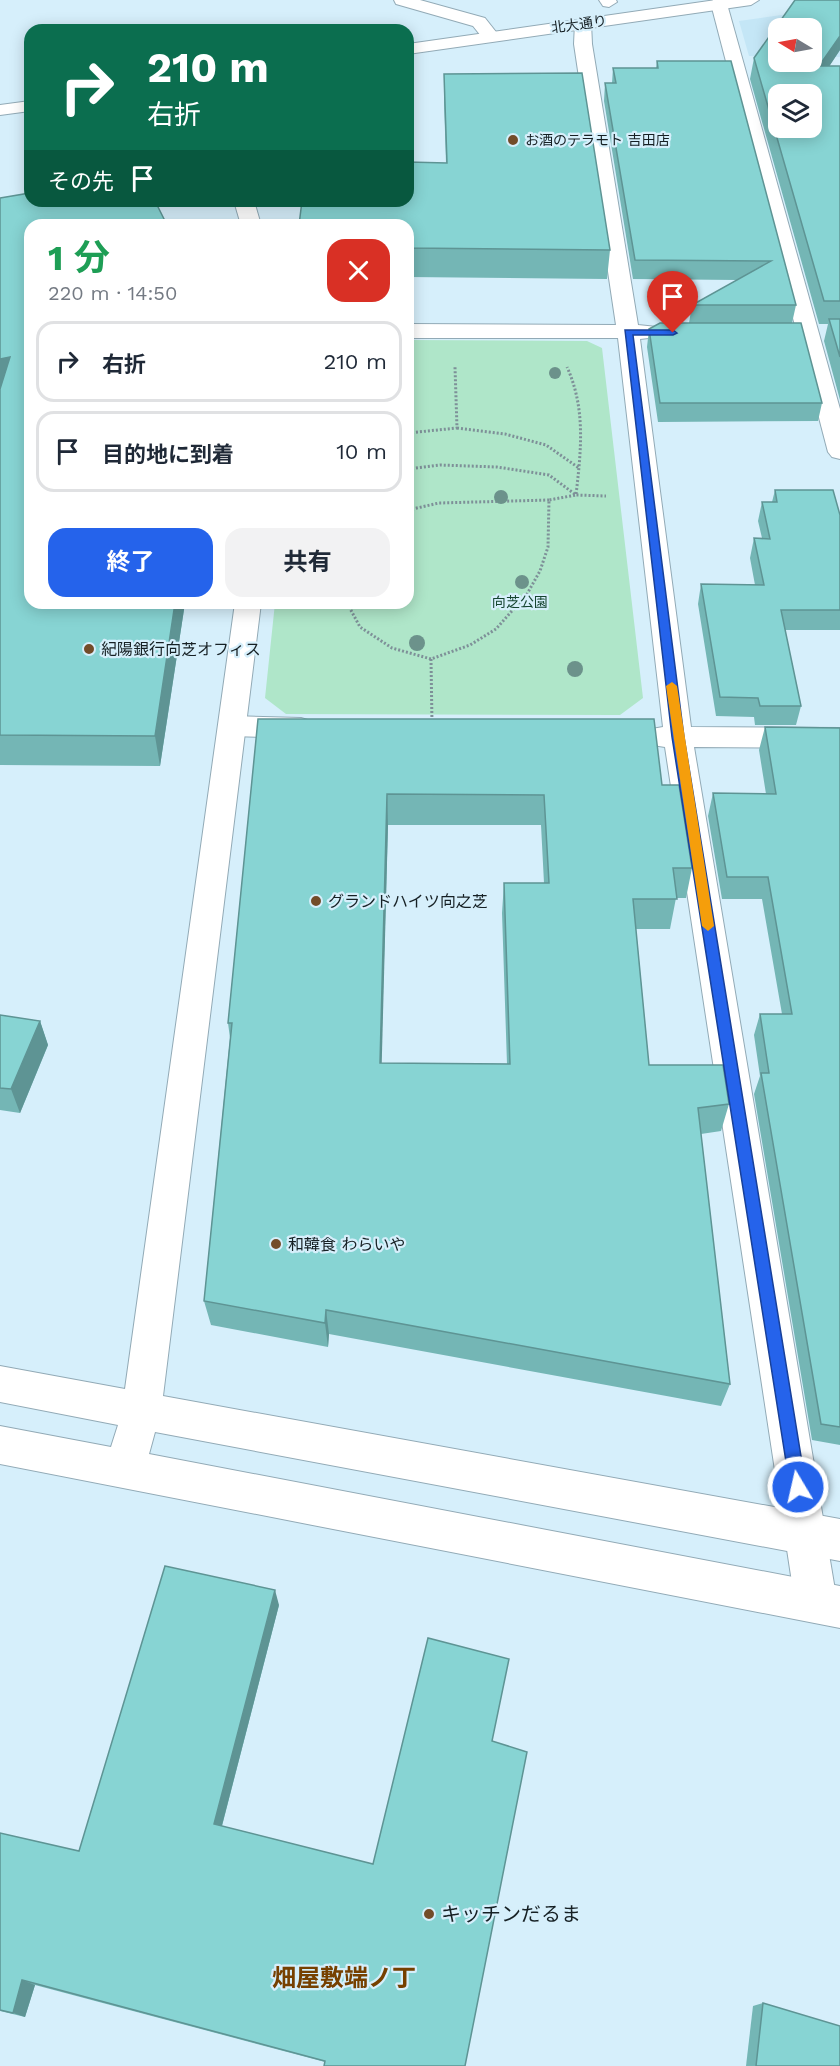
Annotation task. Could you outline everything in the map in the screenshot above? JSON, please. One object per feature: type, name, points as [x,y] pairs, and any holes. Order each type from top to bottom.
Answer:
[{"type":"street","points":[[402,0],[479,22],[491,37]]},
{"type":"street","name":"北大通り","points":[[414,48],[491,37],[578,16],[751,0]]},
{"type":"street","name":"北大通り","points":[[578,16],[614,1]]},
{"type":"street","points":[[719,4],[819,333],[840,452]]},
{"type":"street","points":[[0,1445],[828,1605],[823,1537],[678,737],[628,332],[578,16]]},
{"type":"street","points":[[414,31],[502,19]]},
{"type":"street","points":[[0,110],[24,107]]},
{"type":"street","points":[[414,331],[673,333]]},
{"type":"street","points":[[785,333],[819,333]]},
{"type":"street","points":[[125,1468],[142,1410],[247,609]]},
{"type":"street","points":[[232,726],[326,728]]},
{"type":"street","points":[[631,736],[840,738]]},
{"type":"street","points":[[0,1384],[823,1537]]},
{"type":"path","points":[[453,332],[458,387],[457,428]]},
{"type":"path","points":[[559,364],[567,367],[576,385],[580,429],[576,495]]},
{"type":"path","points":[[414,432],[457,428],[505,434],[546,445],[579,468]]},
{"type":"path","points":[[414,468],[440,465],[497,466],[549,475],[576,495]]},
{"type":"path","points":[[414,509],[439,503],[549,500],[576,495]]},
{"type":"path","points":[[350,609],[360,627],[392,648],[431,659],[470,645],[496,629],[527,594],[540,571],[548,547],[549,500]]},
{"type":"path","points":[[431,659],[432,731]]},
{"type":"shaded area","points":[[823,9],[840,13],[840,57],[822,57],[822,18],[768,18],[768,57],[749,56],[739,21]]},
{"type":"green space","name":"向芝公園","points":[[414,340],[587,341],[602,348],[643,698],[620,715],[286,714],[265,698],[274,609],[414,609]]},
{"type":"building","points":[[795,0],[840,0],[840,36],[822,62],[822,18],[782,18]]},
{"type":"building","points":[[768,38],[768,72],[822,72],[822,66],[840,66],[840,301],[824,301],[777,138],[822,138],[822,84],[768,84],[768,107],[754,58]]},
{"type":"building","points":[[657,61],[731,61],[796,305],[692,305],[771,261],[635,260],[605,83],[616,83],[613,68],[658,68]]},
{"type":"building","points":[[582,73],[610,250],[414,248],[414,219],[300,219],[301,207],[414,207],[414,162],[447,163],[444,74]]},
{"type":"building","name":"紀陽銀行向芝オフィス","points":[[24,194],[24,207],[158,207],[164,219],[24,219],[24,609],[174,609],[155,736],[0,735],[0,389],[10,357],[0,359],[0,198]]},
{"type":"building","points":[[829,319],[840,319],[840,357]]},
{"type":"building","points":[[660,323],[801,323],[822,403],[660,403],[649,329]]},
{"type":"building","points":[[775,490],[833,490],[840,515],[840,610],[781,610],[801,706],[760,706],[758,698],[720,697],[701,584],[764,585],[754,538],[770,539],[762,502],[777,502]]},
{"type":"building","points":[[258,719],[654,719],[662,785],[679,785],[692,868],[673,868],[677,899],[633,899],[649,1065],[723,1065],[729,1104],[698,1108],[730,1384],[326,1310],[325,1323],[204,1301],[232,1023],[228,1023]],"holes":[[[387,794],[544,795],[549,883],[504,883],[510,1064],[380,1063]]]},
{"type":"building","points":[[765,727],[840,728],[840,1427],[821,1424],[761,1073],[769,1073],[760,1014],[792,1014],[768,877],[727,877],[713,793],[776,794]]},
{"type":"building","points":[[0,1015],[40,1021],[11,1089],[0,1088]]},
{"type":"building","points":[[165,1566],[275,1590],[214,1824],[373,1864],[428,1638],[509,1659],[492,1741],[527,1752],[465,2066],[324,2066],[325,2061],[22,1980],[13,2013],[0,2010],[0,1833],[79,1851]]},
{"type":"building","points":[[763,2003],[840,2026],[840,2066],[756,2066]]},
{"type":"slow traffic","points":[[672,686],[708,926]]},
{"type":"place","name":"お酒のテラモト 吉田店","points":[[513,140]]},
{"type":"place","name":"紀陽銀行向芝オフィス","points":[[89,649]]},
{"type":"place","name":"グランドハイツ向之芝","points":[[316,901]]},
{"type":"place","name":"和韓食 わらいや","points":[[276,1244]]},
{"type":"place","name":"キッチンだるま","points":[[429,1914]]},
{"type":"district","name":"畑屋敷端ノ丁","points":[[344,1978]]},
{"type":"route","points":[[673,333],[628,332],[678,737],[798,1487]]}]
